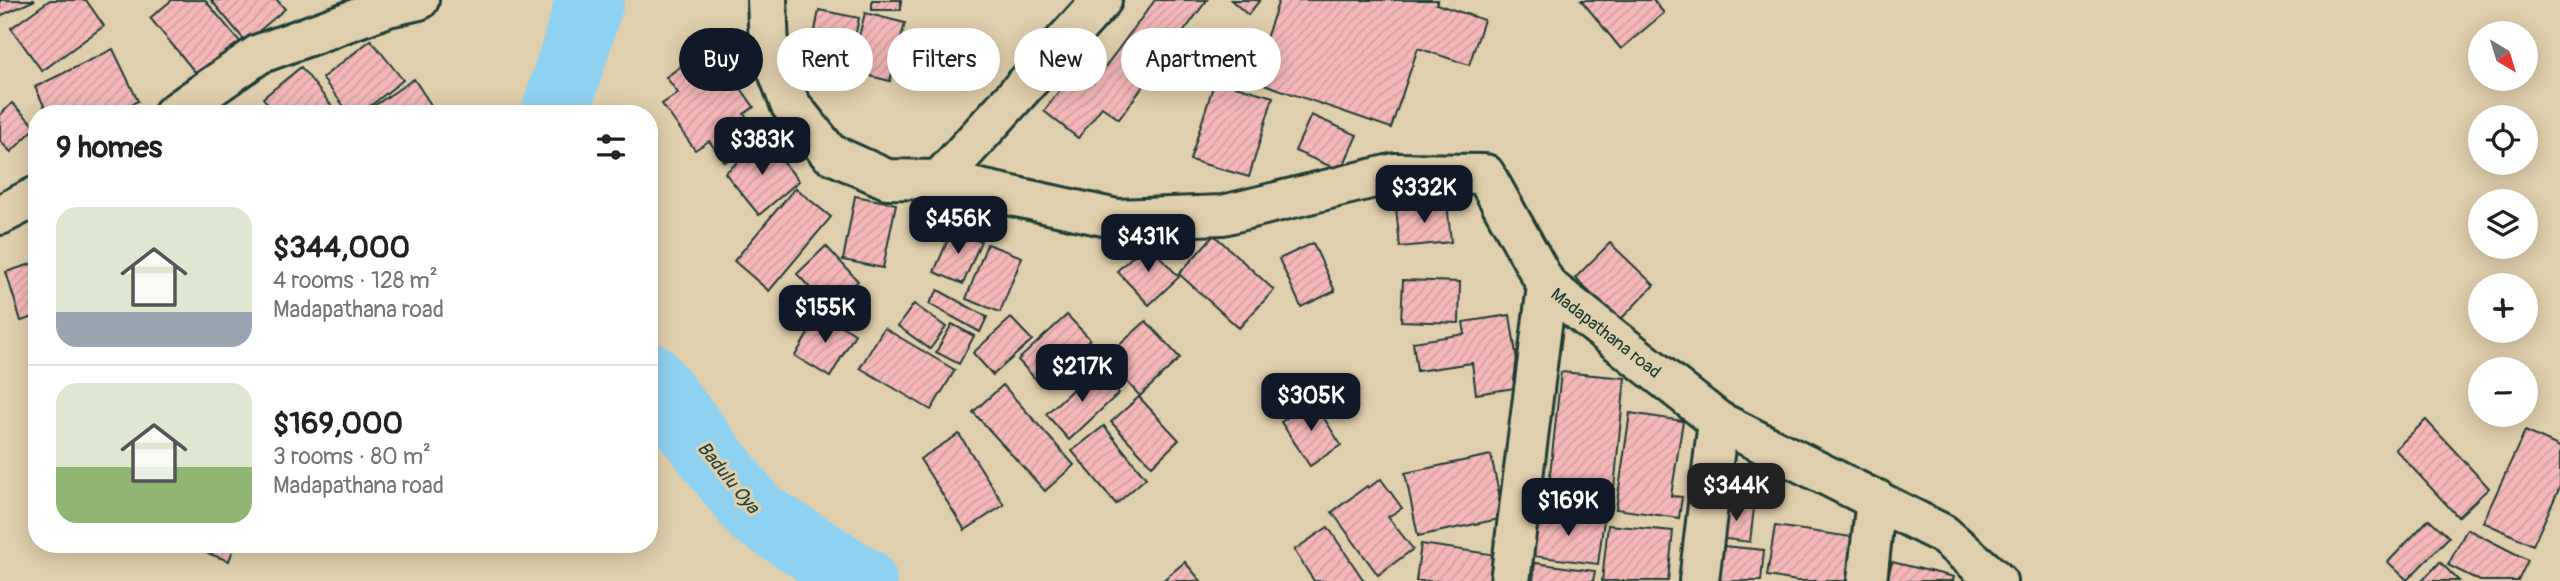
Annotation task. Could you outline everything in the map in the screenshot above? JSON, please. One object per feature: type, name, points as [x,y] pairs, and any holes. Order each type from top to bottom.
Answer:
[{"type":"street","points":[[767,0],[769,48],[790,104],[829,153],[887,179],[939,180],[1102,0]]},
{"type":"street","points":[[186,105],[259,54],[404,4]]},
{"type":"street","name":"Madapathana road","points":[[939,180],[1117,219],[1223,215],[1395,173],[1486,174],[1547,286],[1718,421],[1943,534],[1997,581]]},
{"type":"street","points":[[0,215],[28,201]]},
{"type":"street","points":[[1510,581],[1547,286]]},
{"type":"street","points":[[1699,581],[1718,421]]},
{"type":"street","points":[[1867,581],[1876,499]]},
{"type":"building","points":[[0,0],[35,0],[0,16]]},
{"type":"building","points":[[50,0],[86,0],[104,26],[42,71],[11,28]]},
{"type":"building","points":[[172,0],[205,0],[247,50],[205,84],[150,18]]},
{"type":"building","points":[[211,0],[277,0],[285,9],[246,42]]},
{"type":"building","points":[[872,0],[901,0],[901,10],[872,10]]},
{"type":"building","points":[[1155,0],[1207,0],[1186,28],[1134,28]]},
{"type":"building","points":[[1231,0],[1260,0],[1248,15]]},
{"type":"building","points":[[1279,0],[1438,0],[1436,4],[1484,20],[1469,65],[1418,48],[1391,128],[1281,90],[1281,28],[1270,28]]},
{"type":"building","points":[[1581,0],[1653,0],[1664,13],[1621,49]]},
{"type":"building","points":[[819,10],[859,18],[857,28],[816,28]]},
{"type":"building","points":[[865,13],[905,23],[904,28],[887,28],[887,80],[873,77],[873,28],[861,28]]},
{"type":"building","points":[[371,40],[403,80],[371,105],[343,105],[322,78]]},
{"type":"building","points":[[1121,46],[1121,91],[1140,91],[1119,119],[1102,107],[1078,138],[1044,111],[1059,91],[1107,91],[1107,64]]},
{"type":"building","points":[[113,49],[138,101],[130,105],[44,105],[35,87]]},
{"type":"building","points":[[301,67],[331,105],[268,105],[263,98]]},
{"type":"building","points":[[679,68],[679,91],[743,91],[754,107],[744,114],[761,136],[725,162],[709,141],[695,150],[662,104],[678,93],[666,77]]},
{"type":"building","points":[[414,79],[431,105],[375,105]]},
{"type":"building","points":[[1212,91],[1253,91],[1273,97],[1249,177],[1190,160]]},
{"type":"building","points":[[12,103],[28,119],[28,135],[11,152],[0,141],[0,115]]},
{"type":"building","points":[[1311,115],[1357,135],[1341,171],[1295,151]]},
{"type":"building","points":[[765,140],[799,181],[759,215],[725,173]]},
{"type":"building","points":[[795,188],[831,217],[769,291],[734,261]]},
{"type":"building","points":[[855,196],[896,204],[883,268],[843,260]]},
{"type":"building","points":[[1447,202],[1451,242],[1400,247],[1396,208]]},
{"type":"building","points":[[953,228],[981,241],[963,284],[934,272]]},
{"type":"building","points":[[1214,235],[1274,290],[1239,328],[1179,274]]},
{"type":"building","points":[[1147,243],[1179,277],[1149,305],[1117,271]]},
{"type":"building","points":[[1313,243],[1335,291],[1301,307],[1279,259]]},
{"type":"building","points":[[1610,243],[1654,285],[1619,321],[1575,278]]},
{"type":"building","points":[[987,244],[1022,257],[1000,312],[966,299]]},
{"type":"building","points":[[826,246],[858,281],[829,308],[797,274]]},
{"type":"building","points":[[28,265],[28,319],[21,321],[6,272]]},
{"type":"building","points":[[1403,280],[1460,282],[1459,323],[1401,321]]},
{"type":"building","points":[[938,290],[987,317],[980,332],[929,304]]},
{"type":"building","points":[[914,304],[946,327],[930,349],[898,326]]},
{"type":"building","points":[[820,313],[855,334],[830,377],[795,356]]},
{"type":"building","points":[[1067,315],[1090,339],[1041,385],[1018,360]]},
{"type":"building","points":[[1510,315],[1521,387],[1476,394],[1472,363],[1417,371],[1413,342],[1465,334],[1463,322]]},
{"type":"building","points":[[1011,318],[1032,340],[993,375],[973,353]]},
{"type":"building","points":[[1146,321],[1180,358],[1140,396],[1105,358]]},
{"type":"building","points":[[952,324],[974,336],[959,364],[936,352]]},
{"type":"building","points":[[884,328],[955,370],[931,410],[860,368]]},
{"type":"building","points":[[1096,368],[1119,393],[1069,440],[1046,414]]},
{"type":"building","points":[[1561,372],[1625,378],[1612,509],[1547,502]]},
{"type":"building","points":[[1003,385],[1074,465],[1045,491],[973,412]]},
{"type":"building","points":[[1139,397],[1179,440],[1152,466],[1111,422]]},
{"type":"building","points":[[1313,401],[1341,445],[1310,466],[1281,422]]},
{"type":"building","points":[[1630,413],[1683,421],[1671,496],[1682,497],[1679,518],[1616,509]]},
{"type":"building","points":[[2426,420],[2489,488],[2458,517],[2395,449]]},
{"type":"building","points":[[1104,426],[1146,478],[1116,504],[1072,451]]},
{"type":"building","points":[[2525,431],[2560,447],[2560,487],[2533,545],[2483,522]]},
{"type":"building","points":[[959,434],[1004,505],[965,530],[920,459]]},
{"type":"building","points":[[1491,455],[1504,518],[1418,536],[1405,473]]},
{"type":"building","points":[[1381,479],[1402,508],[1388,517],[1413,549],[1378,575],[1332,512]]},
{"type":"building","points":[[1721,504],[1754,508],[1750,542],[1717,538]]},
{"type":"building","points":[[1538,513],[1604,520],[1598,564],[1533,556]]},
{"type":"building","points":[[2429,519],[2449,537],[2407,580],[2388,562]]},
{"type":"building","points":[[1608,525],[1673,531],[1668,581],[1602,581]]},
{"type":"building","points":[[1775,526],[1859,538],[1851,581],[1797,581],[1767,576]]},
{"type":"building","points":[[1328,527],[1364,581],[1314,581],[1294,550]]},
{"type":"building","points":[[2467,529],[2528,560],[2518,581],[2480,581],[2448,565]]},
{"type":"building","points":[[1421,544],[1497,555],[1494,581],[1416,581]]},
{"type":"building","points":[[1712,545],[1764,550],[1761,581],[1708,581]]},
{"type":"building","points":[[207,553],[232,553],[229,561]]},
{"type":"building","points":[[1185,562],[1201,581],[1162,581]]},
{"type":"building","points":[[1892,562],[1954,577],[1953,581],[1887,581]]},
{"type":"building","points":[[2440,562],[2459,581],[2422,581]]},
{"type":"building","points":[[1535,563],[1595,571],[1593,581],[1533,581]]},
{"type":"waterway","name":"Badulu Oya","points":[[558,105],[590,0]]},
{"type":"waterway","name":"Badulu Oya","points":[[658,388],[755,513],[863,581]]}]
